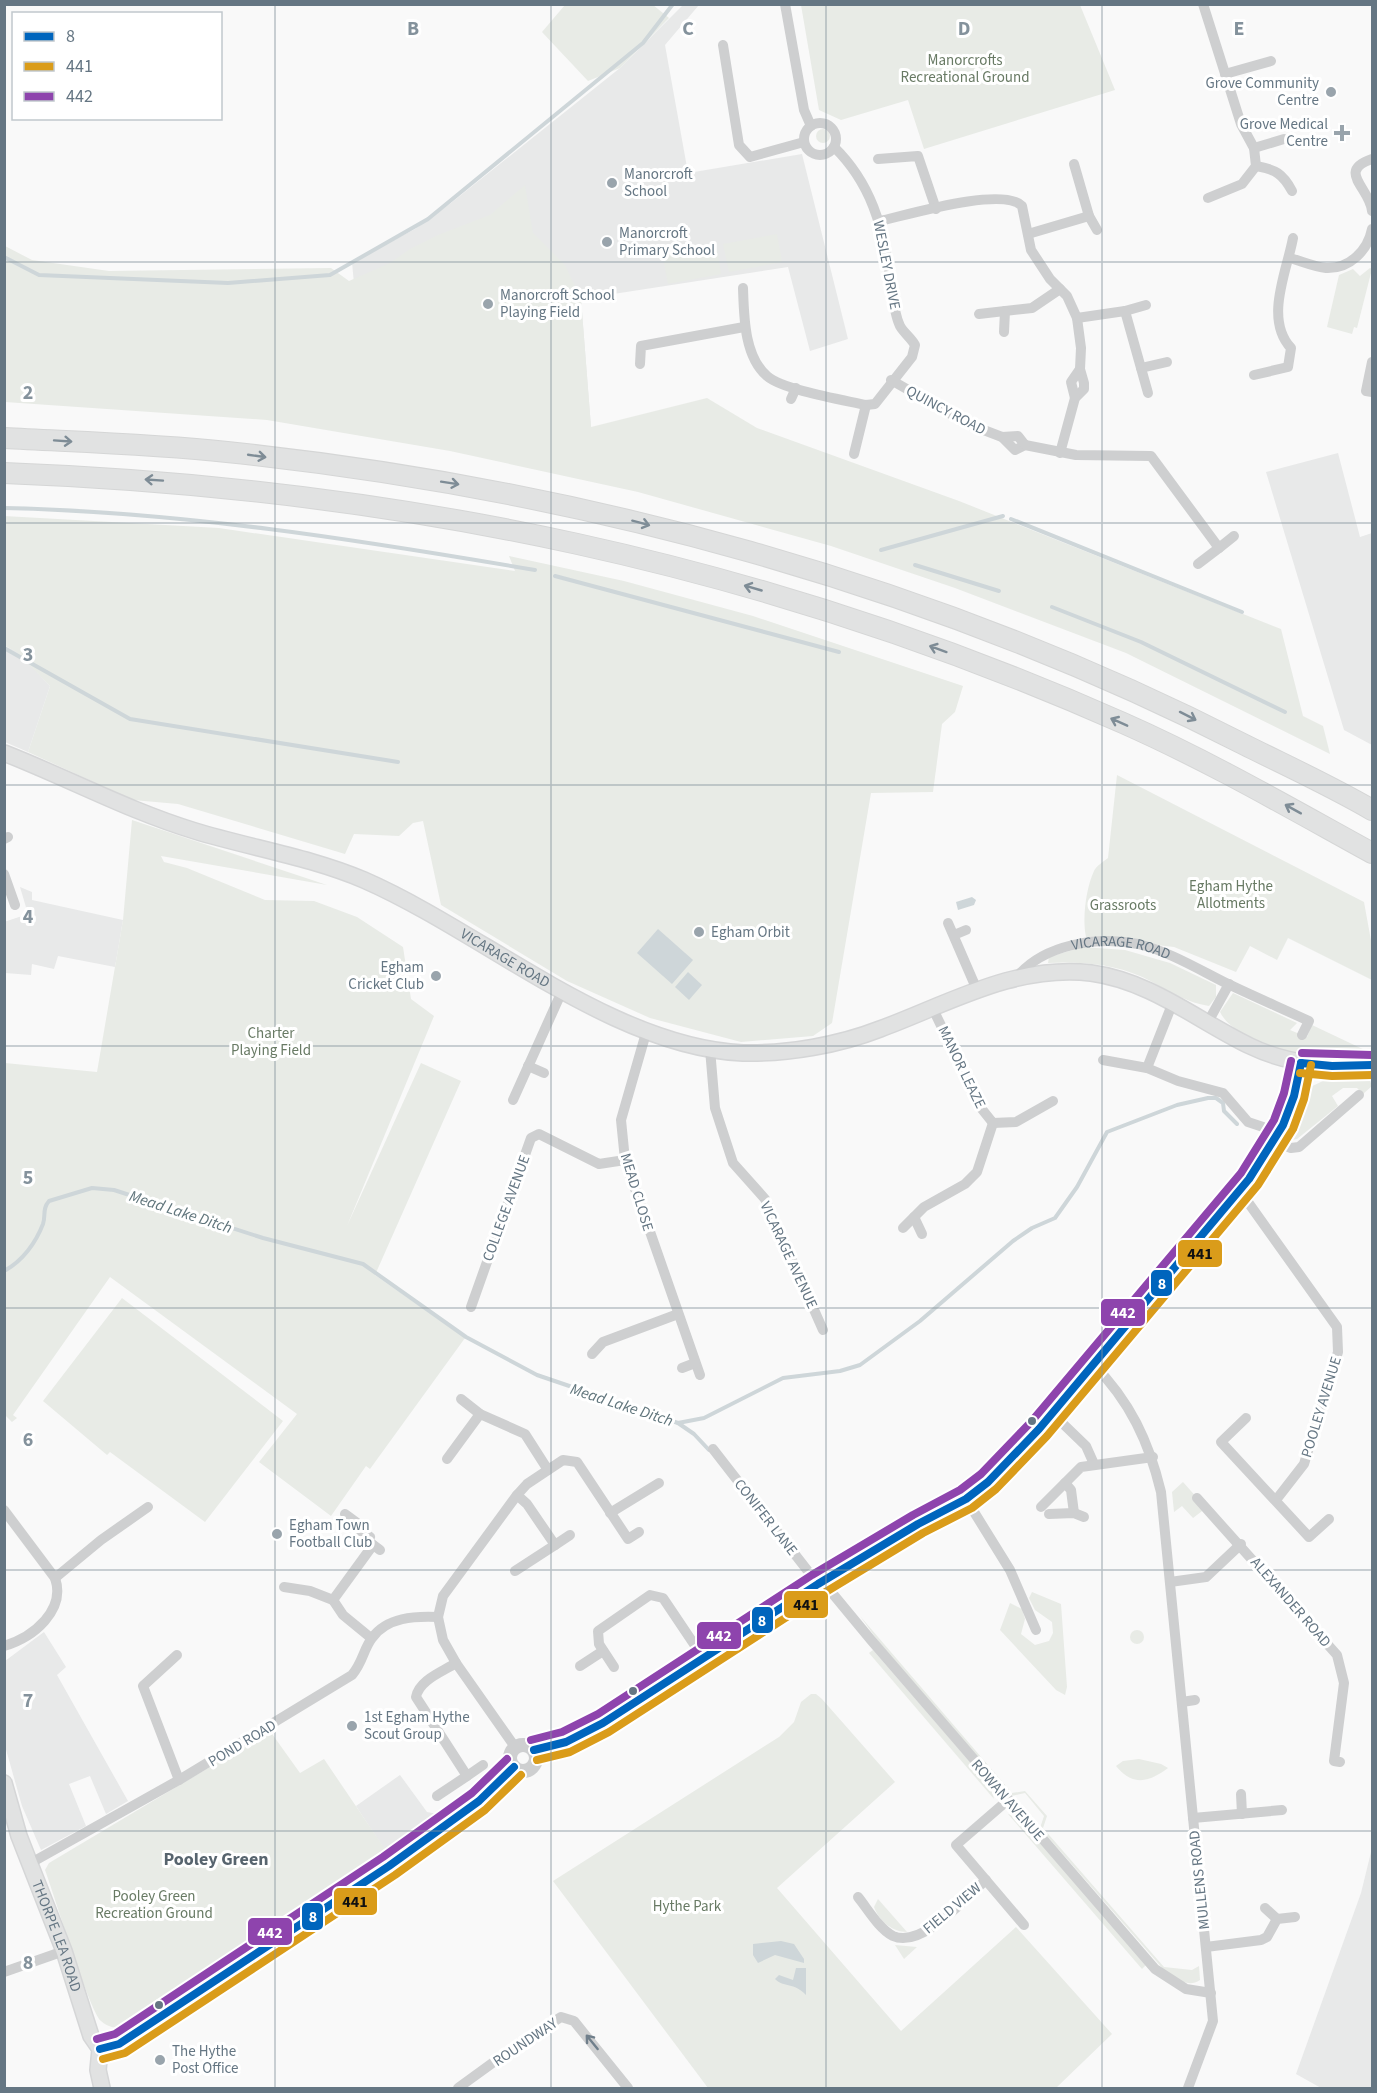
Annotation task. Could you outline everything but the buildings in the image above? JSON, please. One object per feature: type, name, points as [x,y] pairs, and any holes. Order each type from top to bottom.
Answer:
[{"type":"highway","points":[[4,438],[226,452],[455,483],[618,517],[782,560],[917,604],[1077,665],[1167,705],[1369,808]]},
{"type":"highway","points":[[4,473],[179,482],[360,502],[538,534],[701,573],[838,614],[1062,697],[1237,778],[1372,853]]},
{"type":"main road","name":"VICARAGE ROAD","points":[[4,753],[164,820],[307,860],[362,879],[427,912],[646,1033],[710,1049],[772,1052],[814,1046],[875,1031],[977,990],[1016,978],[1065,971],[1094,974],[1125,981],[1173,1002],[1252,1047],[1301,1063],[1332,1066],[1372,1065]]},
{"type":"main road","name":"THORPE LEA ROAD","points":[[4,1783],[29,1864],[64,1951],[92,2036],[100,2049],[98,2070],[102,2088]]},
{"type":"street","points":[[785,4],[804,110],[812,126]]},
{"type":"street","points":[[1203,4],[1242,124],[1254,148],[1256,166],[1242,184],[1208,198]]},
{"type":"street","points":[[723,45],[739,145],[750,157],[804,142]]},
{"type":"street","points":[[1225,74],[1270,61]]},
{"type":"street","points":[[818,124],[830,126],[835,135],[834,147],[829,153],[817,155],[808,150],[804,142],[806,132],[818,124]]},
{"type":"street","points":[[1254,148],[1284,139]]},
{"type":"street","name":"WESLEY DRIVE","points":[[834,147],[846,159],[864,185],[880,221],[896,315],[901,328],[915,345],[912,357],[891,380],[875,404],[866,405]]},
{"type":"street","points":[[878,159],[918,156],[936,209]]},
{"type":"street","points":[[1372,159],[1360,163],[1356,168],[1356,176],[1372,211]]},
{"type":"street","points":[[1074,164],[1089,216],[1097,230]]},
{"type":"street","points":[[1256,166],[1270,168],[1284,176],[1292,191]]},
{"type":"street","points":[[880,221],[973,199],[1018,202],[1022,206],[1031,250],[1067,296],[1077,318],[1081,348],[1080,369],[1071,382],[1075,398],[1060,453]]},
{"type":"street","points":[[1028,234],[1089,216]]},
{"type":"street","points":[[1290,258],[1327,268],[1347,264],[1361,254],[1372,229]]},
{"type":"street","points":[[1254,375],[1288,367],[1291,348],[1285,342],[1278,308],[1293,238]]},
{"type":"street","points":[[743,288],[744,327],[758,365],[769,378],[796,388],[866,405],[854,454]]},
{"type":"street","points":[[978,314],[1032,308],[1060,289]]},
{"type":"street","points":[[1077,318],[1125,311],[1146,305]]},
{"type":"street","points":[[1004,332],[1005,311]]},
{"type":"street","points":[[1125,311],[1148,393]]},
{"type":"street","points":[[640,364],[641,346],[744,327]]},
{"type":"street","points":[[1141,368],[1167,362]]},
{"type":"street","points":[[1372,362],[1366,391],[1372,392]]},
{"type":"street","name":"QUINCY ROAD","points":[[891,380],[968,424],[1002,437],[1018,436],[1025,446],[1060,453],[1094,456],[1151,456],[1219,548]]},
{"type":"street","points":[[791,399],[796,388]]},
{"type":"street","points":[[1198,564],[1234,536]]},
{"type":"street","points":[[4,874],[15,905]]},
{"type":"street","points":[[948,922],[977,990]]},
{"type":"street","points":[[954,935],[966,930]]},
{"type":"street","name":"VICARAGE ROAD","points":[[1016,978],[1026,965],[1051,953],[1087,941],[1137,944],[1174,957],[1309,1021],[1302,1035]]},
{"type":"street","points":[[1208,1022],[1229,984]]},
{"type":"street","points":[[513,1100],[563,989]]},
{"type":"street","points":[[1147,1068],[1173,1002]]},
{"type":"street","name":"MANOR LEAZE","points":[[933,1009],[981,1108],[993,1123]]},
{"type":"street","name":"MEAD CLOSE","points":[[646,1033],[621,1120],[625,1160],[700,1375]]},
{"type":"street","name":"VICARAGE AVENUE","points":[[710,1049],[715,1108],[733,1163],[765,1199],[823,1330]]},
{"type":"street","points":[[1103,1060],[1147,1068],[1178,1081],[1223,1093],[1248,1122],[1263,1127]]},
{"type":"street","points":[[534,1750],[536,1759],[532,1767],[522,1771],[514,1767],[510,1755],[515,1747],[525,1745],[534,1750],[566,1742],[589,1731],[821,1583],[918,1524],[966,1499],[1008,1464],[1240,1191],[1276,1142],[1292,1105],[1301,1063]]},
{"type":"street","points":[[528,1066],[544,1072]]},
{"type":"street","points":[[1276,1142],[1291,1148],[1299,1147],[1351,1097]]},
{"type":"street","name":"MANOR LEAZE","points":[[993,1123],[1016,1122],[1053,1101]]},
{"type":"street","name":"MANOR LEAZE","points":[[903,1228],[924,1207],[965,1184],[976,1172],[993,1123]]},
{"type":"street","name":"COLLEGE AVENUE","points":[[471,1307],[531,1138],[539,1134],[599,1164],[625,1160]]},
{"type":"street","name":"POOLEY AVENUE","points":[[1240,1191],[1336,1327],[1339,1340],[1338,1352],[1304,1464],[1276,1500]]},
{"type":"street","points":[[914,1217],[922,1234]]},
{"type":"street","points":[[592,1354],[603,1342],[678,1314]]},
{"type":"street","points":[[681,1368],[695,1363]]},
{"type":"street","name":"MULLENS ROAD","points":[[1094,1364],[1127,1402],[1153,1457],[1161,1492],[1213,2021],[1188,2088]]},
{"type":"street","points":[[460,1399],[480,1414],[525,1434],[548,1470]]},
{"type":"street","points":[[447,1459],[480,1414]]},
{"type":"street","points":[[1246,1418],[1221,1442],[1309,1537],[1329,1518]]},
{"type":"street","points":[[1058,1419],[1086,1446],[1094,1464]]},
{"type":"street","name":"CONIFER LANE","points":[[713,1449],[821,1583]]},
{"type":"street","points":[[1065,1483],[1071,1490],[1079,1515],[1045,1511],[1065,1483],[1081,1467],[1153,1457]]},
{"type":"street","points":[[515,1747],[456,1663],[443,1640],[438,1617],[443,1596],[517,1495],[563,1460],[570,1459],[577,1462],[628,1539],[639,1532]]},
{"type":"street","points":[[610,1513],[659,1483]]},
{"type":"street","points":[[517,1495],[527,1504],[555,1545]]},
{"type":"street","name":"ALEXANDER ROAD","points":[[1197,1498],[1241,1544],[1337,1655],[1342,1667],[1344,1683],[1334,1761],[1340,1762]]},
{"type":"street","points":[[966,1499],[1010,1570],[1036,1630]]},
{"type":"street","points":[[55,1578],[101,1540],[148,1507]]},
{"type":"street","points":[[4,1510],[55,1578],[59,1589],[57,1604],[52,1613],[17,1641],[4,1646]]},
{"type":"street","points":[[333,1600],[377,1547],[368,1541],[370,1537],[358,1529],[360,1525],[345,1514]]},
{"type":"street","points":[[515,1571],[570,1535]]},
{"type":"street","name":"ALEXANDER ROAD","points":[[1170,1582],[1206,1577],[1241,1544]]},
{"type":"street","name":"ROWAN AVENUE","points":[[821,1583],[1159,1973],[1186,1989],[1210,1993]]},
{"type":"street","points":[[284,1587],[310,1592],[333,1600],[343,1615],[371,1638],[380,1629],[401,1619],[438,1617]]},
{"type":"street","points":[[614,1667],[603,1651],[597,1638],[597,1631],[602,1625],[650,1595],[663,1598],[704,1659]]},
{"type":"street","name":"POND ROAD","points":[[29,1864],[179,1780],[352,1675],[362,1664],[371,1638]]},
{"type":"street","points":[[580,1666],[603,1651]]},
{"type":"street","points":[[177,1655],[143,1686],[179,1780]]},
{"type":"street","points":[[456,1663],[423,1683],[417,1689],[416,1697],[467,1776]]},
{"type":"street","points":[[1182,1702],[1194,1701]]},
{"type":"street","points":[[437,1796],[483,1765]]},
{"type":"street","points":[[100,2049],[114,2047],[388,1866],[479,1801],[514,1767]]},
{"type":"street","points":[[1241,1794],[1242,1814]]},
{"type":"street","name":"FIELD VIEW","points":[[858,1897],[888,1932],[900,1938],[913,1938],[925,1932],[986,1880],[956,1845],[1008,1800]]},
{"type":"street","points":[[1193,1818],[1282,1810]]},
{"type":"street","points":[[986,1880],[1024,1925]]},
{"type":"street","points":[[1265,1908],[1277,1919]]},
{"type":"street","points":[[1206,1947],[1261,1940],[1277,1919],[1295,1917]]},
{"type":"street","points":[[4,1972],[64,1951]]},
{"type":"street","name":"ROUNDWAY","points":[[462,2085],[561,2017],[574,2021],[628,2088]]},
{"type":"shaded area","name":"Manorcroft Primary School","points":[[683,5],[699,5],[665,45],[688,173],[802,154],[848,339],[810,351],[788,267],[581,299],[591,427],[363,382],[352,262],[415,229],[451,203],[620,68]]},
{"type":"shaded area","points":[[1338,453],[1360,537],[1372,533],[1372,745],[1344,730],[1266,472]]},
{"type":"shaded area","points":[[4,646],[17,651],[50,686],[28,752],[5,742]]},
{"type":"shaded area","points":[[20,887],[32,892],[32,900],[123,920],[115,967],[58,956],[54,969],[32,964],[31,975],[5,973],[4,922],[28,914]]},
{"type":"shaded area","points":[[972,897],[976,900],[974,905],[958,910],[956,902]]},
{"type":"shaded area","points":[[658,929],[693,960],[672,984],[637,953]]},
{"type":"shaded area","points":[[688,972],[702,985],[689,1000],[675,987]]},
{"type":"shaded area","points":[[44,1632],[66,1667],[57,1675],[128,1801],[106,1814],[90,1776],[69,1784],[86,1826],[41,1850],[22,1806],[5,1746],[5,1661]]},
{"type":"shaded area","points":[[400,1775],[427,1812],[443,1815],[403,1842],[400,1839],[385,1850],[356,1806]]},
{"type":"shaded area","points":[[1372,1848],[1372,2088],[1321,2088],[1296,2074],[1361,1893]]},
{"type":"shaded area","points":[[781,1941],[794,1944],[804,1959],[804,1963],[775,1955],[758,1963],[753,1955],[753,1944]]},
{"type":"shaded area","points":[[796,1968],[806,1968],[806,1995],[797,1988],[775,1979],[779,1975],[793,1980]]},
{"type":"green space","points":[[565,5],[653,5],[669,18],[620,68],[588,81],[542,32]]},
{"type":"green space","name":"Manorcrofts Recreational Ground","points":[[801,5],[1080,5],[1115,90],[924,149],[908,100],[841,120],[819,110]]},
{"type":"green space","points":[[820,129],[826,129],[830,136],[826,143],[820,143],[816,139],[816,133]]},
{"type":"green space","points":[[525,185],[533,233],[565,265],[581,299],[591,427],[707,398],[757,428],[959,501],[1281,629],[1303,716],[1323,726],[1330,754],[1126,653],[955,588],[831,546],[638,492],[450,451],[267,420],[5,402],[5,246],[32,260],[109,271],[331,268],[349,281],[390,263],[410,249],[438,235],[490,215]]},
{"type":"green space","points":[[777,234],[782,262],[729,272],[723,244]]},
{"type":"green space","points":[[717,248],[721,274],[668,284],[663,257]]},
{"type":"green space","points":[[1370,268],[1372,269],[1357,328],[1354,327],[1352,334],[1327,327],[1339,275],[1353,269],[1360,276]]},
{"type":"green space","points":[[4,516],[219,528],[515,571],[509,556],[624,581],[753,616],[963,686],[955,712],[942,724],[933,792],[871,793],[832,1023],[813,1036],[741,1042],[650,1018],[567,981],[441,905],[423,821],[413,823],[399,836],[354,834],[345,854],[178,804],[133,800],[28,752],[50,686],[17,652],[5,646]]},
{"type":"green space","name":"Egham Hythe Allotments","points":[[1117,775],[1364,902],[1372,946],[1372,980],[1288,938],[1277,960],[1250,946],[1236,972],[1174,947],[1086,937],[1084,921],[1087,895],[1095,869],[1108,858]]},
{"type":"green space","name":"Charter Playing Field","points":[[132,820],[327,885],[161,856],[164,862],[187,868],[265,900],[314,901],[357,917],[403,947],[411,999],[434,1016],[347,1226],[421,1063],[461,1081],[375,1275],[465,1338],[370,1469],[366,1466],[331,1516],[259,1462],[297,1414],[110,1277],[13,1415],[17,1418],[12,1422],[5,1415],[5,1063],[97,1072],[123,920]]},
{"type":"green space","points":[[1083,947],[1125,950],[1170,963],[1216,985],[1216,997],[1209,1006],[1182,998],[1130,972],[1083,963],[1048,963],[1049,957]]},
{"type":"green space","points":[[1233,993],[1297,1023],[1290,1030],[1307,1037],[1312,1025],[1369,1052],[1364,1057],[1313,1057],[1260,1042],[1235,1029],[1220,1012]]},
{"type":"green space","points":[[1369,1078],[1372,1086],[1363,1094],[1357,1088],[1343,1088],[1332,1096],[1338,1106],[1297,1139],[1292,1140],[1289,1136],[1306,1089],[1323,1081]]},
{"type":"green space","points":[[122,1298],[283,1421],[205,1522],[110,1452],[107,1455],[43,1401]]},
{"type":"green space","points":[[1183,1482],[1206,1508],[1193,1518],[1182,1506],[1174,1512],[1172,1492]]},
{"type":"green space","points":[[1032,1592],[1061,1604],[1067,1687],[1065,1695],[1056,1690],[1000,1630],[1010,1603],[1022,1609],[1025,1619],[1021,1634],[1035,1645],[1049,1641],[1053,1633],[1052,1622],[1035,1610],[1029,1598]]},
{"type":"green space","points":[[860,1616],[1012,1793],[1025,1791],[1047,1816],[1043,1828],[1164,1967],[1192,1970],[1199,1966],[1200,1980],[1186,1983],[1164,1970],[1040,1828],[1044,1816],[1025,1793],[1011,1796],[878,1641]]},
{"type":"green space","points":[[1134,1630],[1140,1630],[1144,1637],[1140,1644],[1134,1644],[1130,1640],[1130,1634]]},
{"type":"green space","points":[[873,1650],[991,1786],[994,1799],[869,1653]]},
{"type":"green space","name":"Hythe Park","points":[[811,1694],[816,1694],[822,1699],[895,1782],[777,1888],[901,2031],[1016,1927],[1112,2034],[1056,2088],[708,2088],[553,1881],[779,1737],[794,1722],[801,1702]]},
{"type":"green space","name":"Pooley Green Recreation Ground","points":[[270,1731],[300,1773],[324,1759],[385,1849],[400,1839],[401,1845],[127,2028],[107,2025],[101,2021],[88,1996],[45,1870],[49,1863]]},
{"type":"green space","points":[[1139,1759],[1168,1768],[1154,1777],[1140,1780],[1128,1777],[1116,1766],[1123,1761]]},
{"type":"green space","points":[[1008,1814],[1018,1817],[1146,1965],[1142,1969]]},
{"type":"green space","points":[[878,1899],[907,1932],[891,1928],[883,1921],[874,1907]]},
{"type":"green space","points":[[895,1945],[917,1947],[904,1959]]},
{"type":"waterway","points":[[4,257],[39,275],[228,283],[330,275],[428,219],[643,43],[673,4]]},
{"type":"waterway","points":[[4,508],[205,521],[337,538],[535,570]]},
{"type":"waterway","points":[[881,550],[1003,516]]},
{"type":"waterway","points":[[1011,519],[1242,612]]},
{"type":"waterway","points":[[915,565],[999,591]]},
{"type":"waterway","points":[[555,576],[839,652]]},
{"type":"waterway","points":[[1052,607],[1141,642],[1285,712]]},
{"type":"waterway","points":[[4,648],[130,719],[398,762]]},
{"type":"waterway","name":"Mead Lake Ditch","points":[[4,1271],[17,1262],[37,1238],[49,1201],[92,1188],[114,1190],[263,1238],[363,1264],[466,1337],[537,1375],[678,1423],[704,1418],[783,1378],[840,1371],[860,1365],[920,1321],[1013,1241],[1032,1228],[1055,1218],[1077,1187],[1107,1132],[1177,1105],[1208,1098],[1216,1098],[1223,1103],[1224,1111],[1237,1124]]},
{"type":"waterway","points":[[678,1423],[694,1434],[709,1450]]},
{"type":"transit line","name":"442","points":[[1302,1053],[1372,1055]]},
{"type":"transit line","name":"442","points":[[531,1740],[562,1732],[598,1714],[812,1575],[960,1490],[981,1474],[1031,1422],[1241,1173],[1274,1120],[1284,1093],[1291,1061]]},
{"type":"transit line","name":"8","points":[[1301,1063],[1332,1066],[1372,1065]]},
{"type":"transit line","name":"8","points":[[534,1750],[566,1742],[603,1723],[818,1584],[918,1524],[966,1499],[988,1482],[1039,1429],[1249,1179],[1283,1125],[1294,1096],[1301,1063]]},
{"type":"transit line","name":"441","points":[[537,1760],[570,1752],[609,1732],[824,1593],[923,1533],[972,1508],[996,1489],[1047,1436],[1258,1185],[1293,1129],[1304,1099],[1311,1065]]},
{"type":"transit line","name":"441","points":[[1300,1073],[1332,1076],[1372,1075]]},
{"type":"transit line","name":"442","points":[[97,2039],[115,2034],[383,1857],[472,1793],[507,1759]]},
{"type":"transit line","name":"8","points":[[100,2049],[119,2044],[389,1866],[479,1801],[514,1767]]},
{"type":"transit line","name":"441","points":[[103,2059],[125,2053],[395,1875],[485,1810],[521,1775]]},
{"type":"place","name":"Grove Community Centre","points":[[1331,92]]},
{"type":"place","name":"Grove Medical Centre","points":[[1342,133]]},
{"type":"place","name":"Manorcroft School","points":[[612,183]]},
{"type":"place","name":"Manorcroft Primary School","points":[[607,242]]},
{"type":"place","name":"Manorcroft School Playing Field","points":[[488,304]]},
{"type":"place","name":"Egham Orbit","points":[[699,932]]},
{"type":"place","name":"Egham Cricket Club","points":[[436,976]]},
{"type":"place","name":"Egham Town Football Club","points":[[277,1534]]},
{"type":"place","name":"1st Egham Hythe Scout Group","points":[[352,1726]]},
{"type":"place","name":"The Hythe Post Office","points":[[160,2060]]},
{"type":"district","name":"Pooley Green","points":[[216,1859]]},
{"type":"park label","name":"Grassroots","points":[[1123,905]]}]
